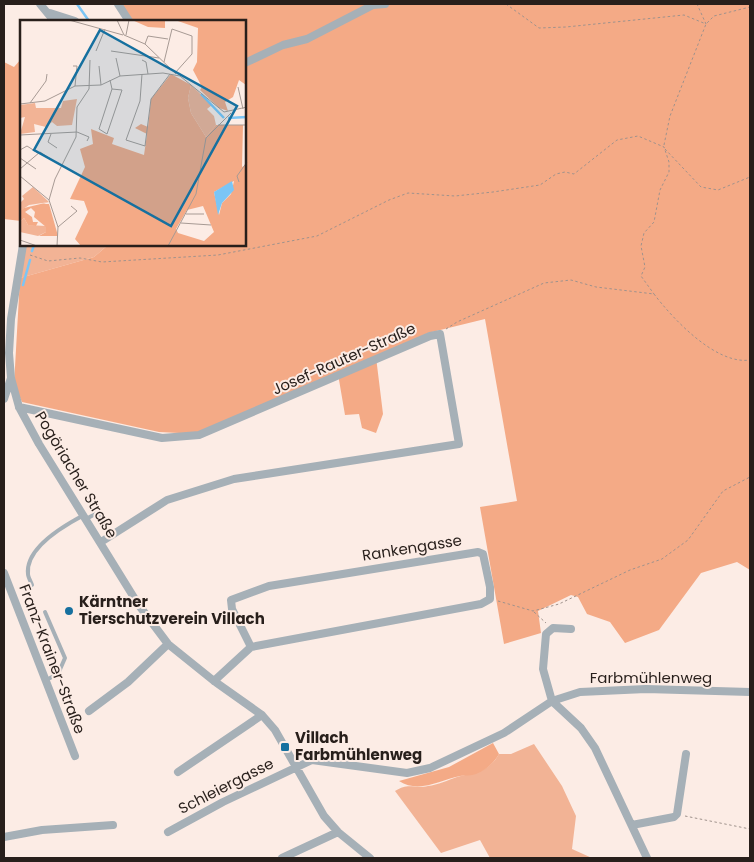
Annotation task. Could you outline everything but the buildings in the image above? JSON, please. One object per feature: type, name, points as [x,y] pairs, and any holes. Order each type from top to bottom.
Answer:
[{"type":"street","points":[[40,4],[50,13],[54,20]]},
{"type":"street","points":[[118,4],[128,20]]},
{"type":"street","points":[[246,63],[282,45],[307,39],[373,5],[385,4]]},
{"type":"street","points":[[50,13],[72,20]]},
{"type":"street","name":"Pogöriacher Straße","points":[[22,249],[11,319],[9,354],[11,378],[19,407],[39,444],[138,604],[168,644],[214,681],[262,715],[297,766],[324,816],[338,832],[370,858]]},
{"type":"street","name":"Josef-Rauter-Straße","points":[[19,407],[162,438],[199,435],[430,336],[440,334],[459,444],[234,479],[167,500],[101,542]]},
{"type":"street","points":[[4,399],[5,389],[11,378]]},
{"type":"street","name":"Rankengasse","points":[[251,647],[232,609],[231,600],[269,586],[478,552],[483,554],[490,587],[490,599]]},
{"type":"street","name":"Franz-Krainer-Straße","points":[[4,573],[75,756]]},
{"type":"street","points":[[214,681],[251,647],[453,610],[481,604],[490,599]]},
{"type":"street","points":[[571,629],[553,628],[546,634],[543,669],[552,701],[581,728],[595,748],[647,858]]},
{"type":"street","points":[[90,711],[128,682],[168,644]]},
{"type":"street","name":"Farbmühlenweg","points":[[297,766],[312,760],[407,773],[430,768],[504,733],[552,701],[580,692],[646,690],[750,692]]},
{"type":"street","points":[[178,772],[262,715]]},
{"type":"street","points":[[632,825],[674,817],[686,754]]},
{"type":"street","name":"Schleiergasse","points":[[168,832],[223,802],[297,766]]},
{"type":"street","points":[[4,837],[42,830],[113,825]]},
{"type":"street","points":[[282,858],[338,832]]},
{"type":"lane","points":[[32,585],[28,574],[31,558],[47,539],[85,517],[99,512],[107,525]]},
{"type":"lane","points":[[45,612],[65,658],[58,674],[46,680]]},
{"type":"path","points":[[506,4],[539,28],[566,28],[684,15],[706,24]]},
{"type":"path","points":[[697,4],[706,24]]},
{"type":"path","points":[[750,7],[714,16],[706,24],[670,116],[664,147],[668,162],[668,172],[660,190],[654,222],[644,233],[641,246],[645,267],[641,276],[670,315],[705,346],[741,362],[750,360]]},
{"type":"path","points":[[22,249],[48,261],[80,258],[102,262],[172,259],[235,252],[317,236],[389,200],[408,193],[455,196],[540,185],[556,174],[565,172],[574,174],[617,140],[638,136],[664,147],[701,187],[718,190],[750,177]]},
{"type":"path","points":[[440,334],[456,322],[544,283],[571,280],[596,287],[654,294]]},
{"type":"path","points":[[533,611],[559,604],[630,570],[662,559],[688,540],[723,491],[750,477]]},
{"type":"path","points":[[490,599],[533,611],[547,623],[550,630]]},
{"type":"path","points":[[676,814],[750,829]]},
{"type":"shaded area","points":[[120,4],[750,4],[750,570],[737,562],[701,573],[659,630],[625,643],[610,622],[587,614],[578,597],[571,595],[538,611],[541,633],[504,644],[480,507],[517,501],[485,319],[428,333],[376,357],[383,414],[376,433],[362,428],[359,414],[345,415],[338,374],[199,434],[159,432],[22,402],[14,385],[20,278],[94,257],[107,246],[246,246],[246,20],[130,20]]},
{"type":"shaded area","points":[[20,60],[20,221],[4,219],[4,62],[14,67]]},
{"type":"shaded area","points":[[26,246],[107,246],[94,257],[20,278]]},
{"type":"shaded area","points":[[493,743],[499,754],[489,766],[476,774],[460,776],[422,786],[407,785],[399,781],[449,767]]},
{"type":"shaded area","points":[[534,744],[562,786],[576,816],[572,849],[592,858],[490,858],[480,840],[441,853],[395,791],[408,786],[423,787],[439,784],[457,777],[476,773],[490,765],[499,754],[511,754]]},
{"type":"waterway","points":[[77,4],[88,20]]},
{"type":"waterway","points":[[32,251],[34,246]]},
{"type":"waterway","points":[[23,285],[30,260]]},
{"type":"place","name":"Kärntner Tierschutzverein Villach","points":[[69,611]]},
{"type":"place","name":"Villach Farbmühlenweg","points":[[285,747]]}]
